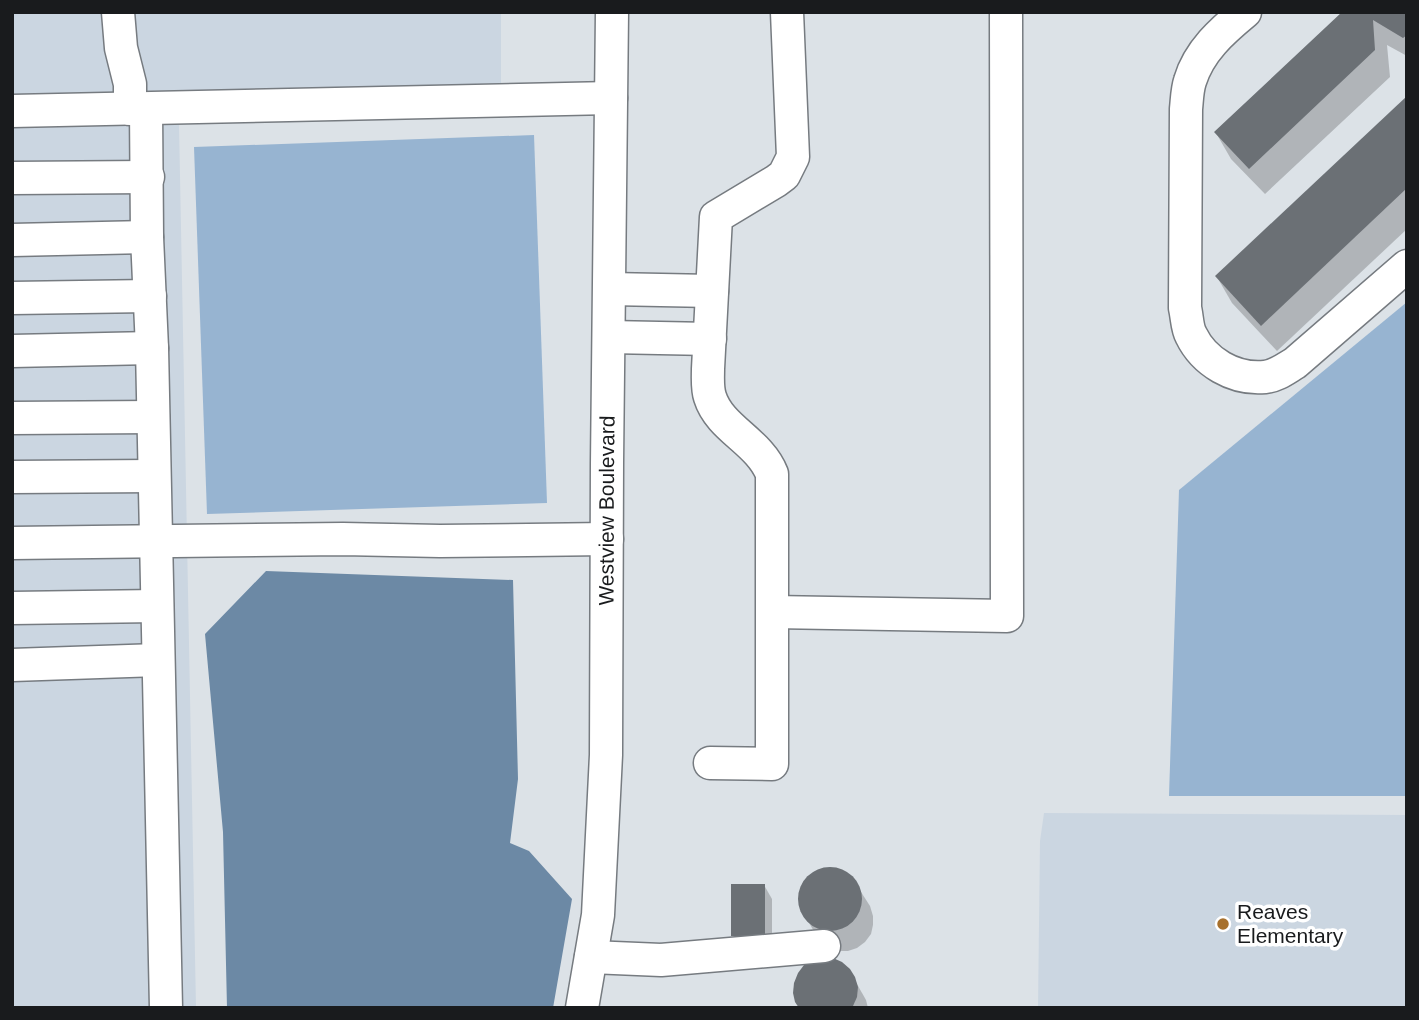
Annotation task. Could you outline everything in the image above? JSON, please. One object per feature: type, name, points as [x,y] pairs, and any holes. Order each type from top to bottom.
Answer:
[{"type":"street","points":[[118,12],[121,47],[138,109],[148,177],[147,237],[152,348],[166,1008]]},
{"type":"street","name":"Westview Boulevard","points":[[582,1008],[598,915],[606,755],[612,12]]},
{"type":"street","points":[[710,763],[772,764],[772,474],[763,456],[727,423],[714,406],[708,383],[716,217],[784,175],[793,157],[787,12]]},
{"type":"street","points":[[773,612],[1006,616],[1006,12]]},
{"type":"street","points":[[1245,12],[1217,36],[1197,63],[1189,82],[1186,109],[1185,308],[1189,333],[1214,363],[1227,370],[1252,376],[1276,374],[1295,363],[1407,266]]},
{"type":"street","points":[[12,111],[611,98]]},
{"type":"street","points":[[12,178],[148,177]]},
{"type":"street","points":[[12,240],[147,237]]},
{"type":"street","points":[[610,289],[712,291]]},
{"type":"street","points":[[12,298],[150,296]]},
{"type":"street","points":[[609,337],[710,339]]},
{"type":"street","points":[[12,351],[152,348]]},
{"type":"street","points":[[12,418],[153,417]]},
{"type":"street","points":[[12,477],[154,476]]},
{"type":"street","points":[[12,543],[607,539]]},
{"type":"street","points":[[12,608],[157,606]]},
{"type":"street","points":[[12,665],[158,660]]},
{"type":"street","points":[[591,957],[661,960],[824,946]]},
{"type":"shaded area","points":[[12,12],[501,12],[501,117],[179,124],[196,1008],[12,1008]]},
{"type":"shaded area","points":[[534,135],[547,503],[207,514],[194,147]]},
{"type":"shaded area","points":[[1407,302],[1407,796],[1169,796],[1179,490]]},
{"type":"shaded area","points":[[266,571],[513,580],[518,779],[510,843],[529,851],[572,899],[553,1008],[227,1008],[223,832],[205,634]]},
{"type":"shaded area","name":"Reaves Elementary","points":[[1044,813],[1407,815],[1407,1008],[1038,1008],[1040,841]]},
{"type":"building","points":[[1342,12],[1407,12],[1407,35],[1403,38],[1373,20],[1375,50],[1249,169],[1214,132]]},
{"type":"building","points":[[1407,96],[1407,188],[1261,326],[1215,276]]},
{"type":"building","points":[[830,867],[842,869],[853,876],[860,887],[860,911],[853,922],[842,929],[830,931],[818,929],[807,922],[800,911],[798,899],[800,887],[807,876],[818,869]]},
{"type":"building","points":[[731,884],[765,884],[765,936],[731,936]]},
{"type":"building","points":[[833,958],[842,962],[855,977],[858,987],[852,1008],[799,1008],[793,993],[798,973],[804,965],[813,960]]},
{"type":"place","name":"Reaves Elementary","points":[[1223,924]]}]
